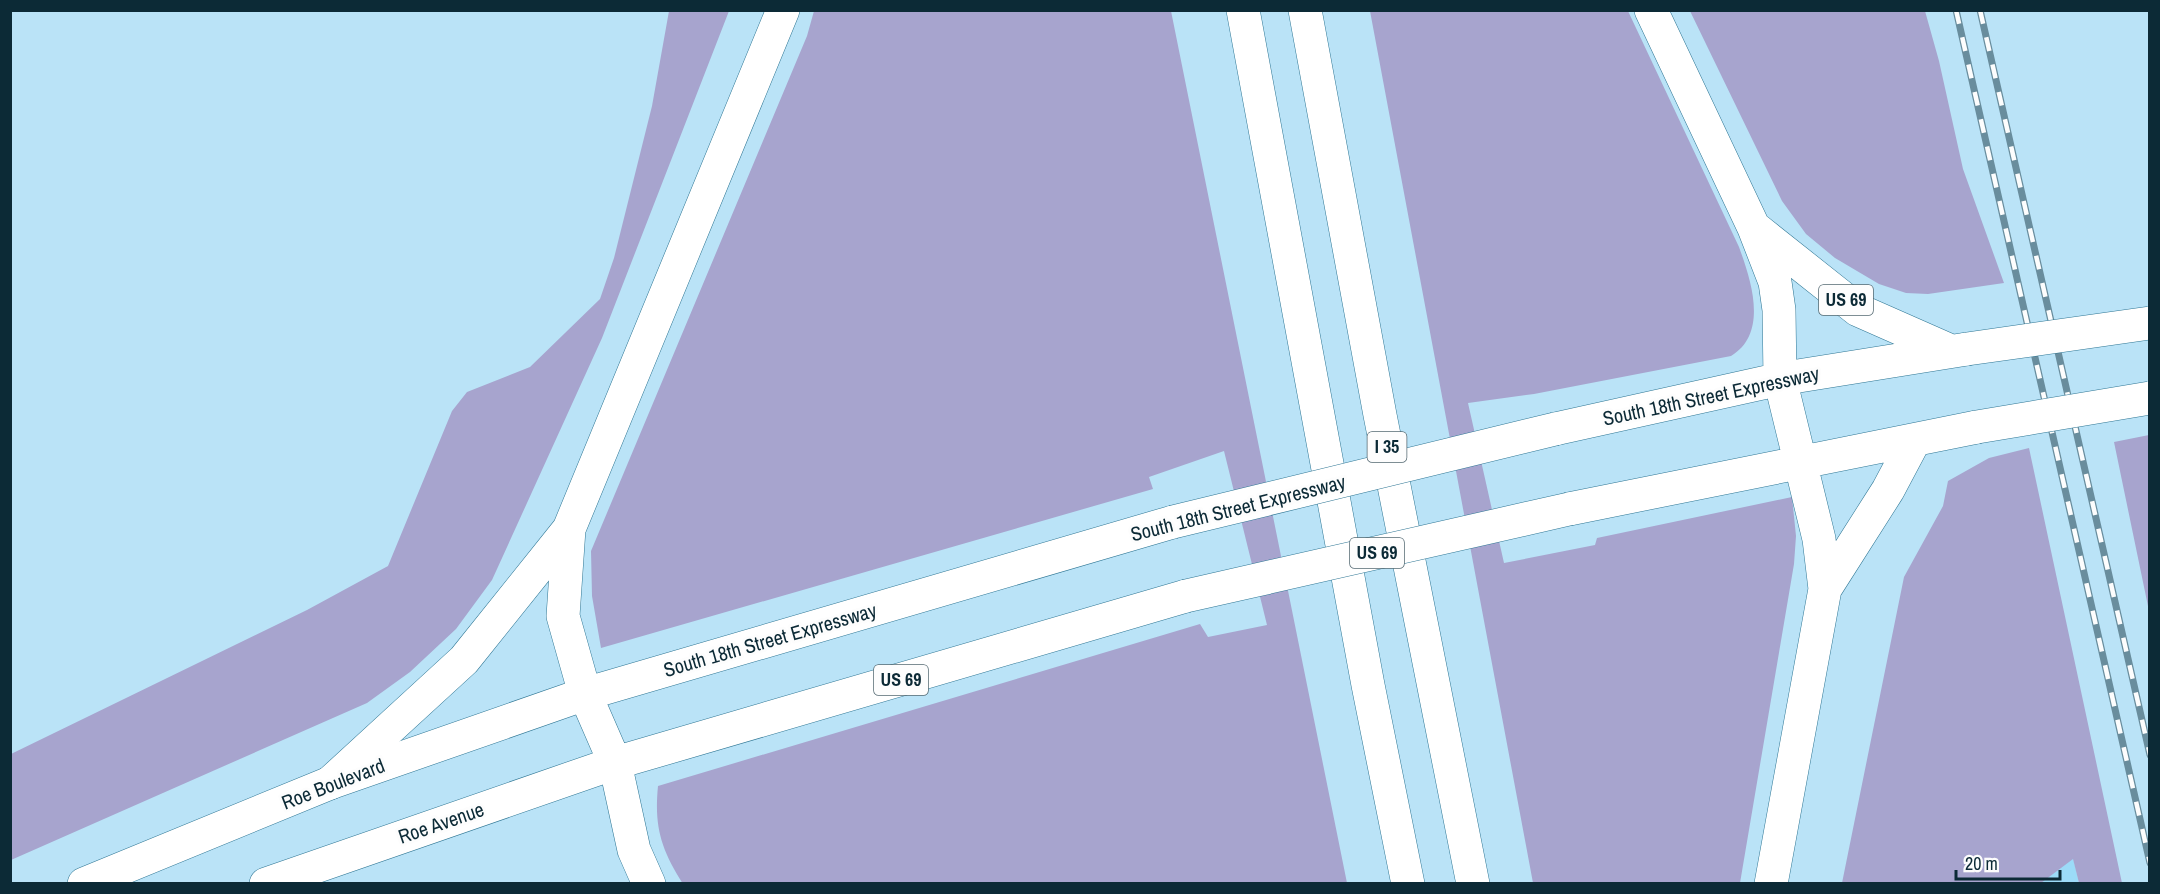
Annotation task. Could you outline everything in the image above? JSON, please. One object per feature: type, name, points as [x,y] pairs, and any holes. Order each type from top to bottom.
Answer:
[{"type":"main road","points":[[330,783],[464,660],[569,529],[783,10]]},
{"type":"main road","points":[[1243,10],[1368,685],[1408,884]]},
{"type":"main road","name":"I 35","points":[[1305,10],[1380,415],[1473,884]]},
{"type":"main road","name":"US 69","points":[[1651,10],[1754,228],[1858,310],[1959,350]]},
{"type":"main road","points":[[1754,228],[1775,282],[1779,310],[1780,379],[1819,539],[1825,589],[1771,884]]},
{"type":"main road","name":"South 18th Street Expressway","points":[[585,694],[1173,522],[1555,429],[1780,379],[1959,350],[2150,323]]},
{"type":"main road","name":"US 69","points":[[615,763],[1186,596],[1569,509],[1977,428],[2150,398]]},
{"type":"main road","points":[[1825,589],[1888,490],[1914,441]]},
{"type":"main road","points":[[569,529],[563,616],[585,694],[615,763],[633,850],[649,884]]},
{"type":"main road","name":"Roe Boulevard","points":[[84,884],[330,783],[585,694]]},
{"type":"main road","name":"Roe Avenue","points":[[266,884],[615,763]]},
{"type":"shaded area","points":[[669,11],[729,11],[602,338],[492,580],[456,629],[410,672],[367,703],[11,860],[11,754],[307,610],[388,566],[452,411],[467,392],[530,367],[600,299],[614,258],[652,106]]},
{"type":"shaded area","points":[[814,11],[1171,11],[1347,883],[683,884],[669,860],[658,826],[658,786],[1200,624],[1208,637],[1267,625],[1224,451],[1149,477],[1153,489],[601,648],[592,596],[591,551],[807,36]]},
{"type":"shaded area","points":[[1370,11],[1628,11],[1739,247],[1752,290],[1753,320],[1750,334],[1743,346],[1731,356],[1534,394],[1468,403],[1504,563],[1595,545],[1597,538],[1792,497],[1796,536],[1794,564],[1740,883],[1533,883]]},
{"type":"shaded area","points":[[1690,11],[1925,11],[1939,61],[1963,169],[2004,283],[1928,294],[1906,293],[1879,284],[1835,258],[1806,234],[1782,201]]},
{"type":"shaded area","points":[[2150,435],[2149,611],[2114,442]]},
{"type":"shaded area","points":[[2029,448],[2122,883],[2079,883],[2073,859],[2041,883],[1842,883],[1904,577],[1943,506],[1948,481],[1989,458]]},
{"type":"shaded area","points":[[2073,858],[2079,883],[2041,883]]},
{"type":"railway","points":[[1956,10],[2150,863]]},
{"type":"railway","points":[[1980,10],[2150,755]]}]
